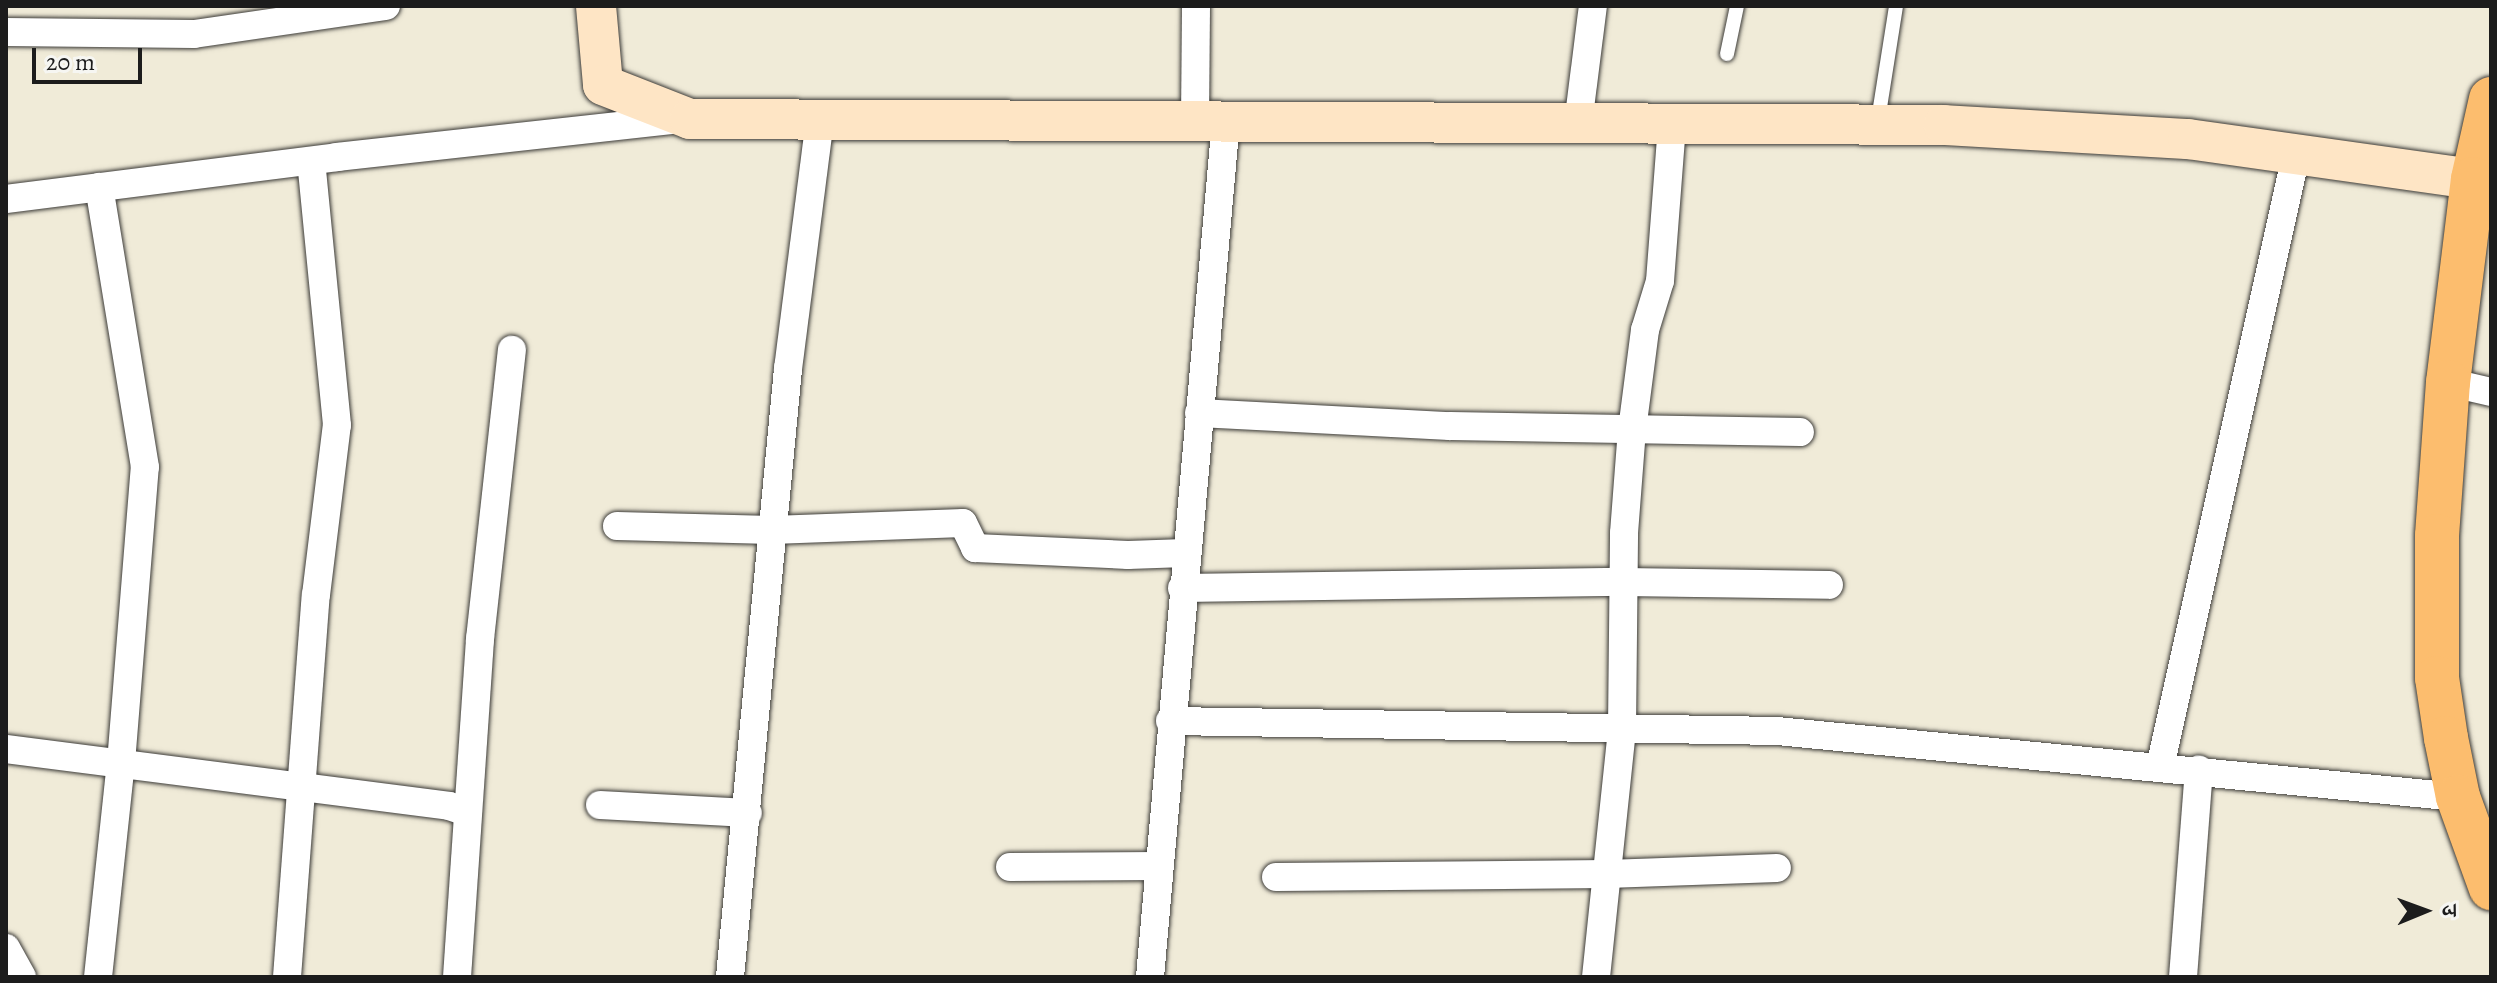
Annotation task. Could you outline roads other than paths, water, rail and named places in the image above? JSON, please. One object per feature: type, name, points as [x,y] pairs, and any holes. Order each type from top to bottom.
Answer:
[{"type":"main road","points":[[2491,99],[2473,179],[2448,382],[2437,536],[2437,678],[2458,797],[2491,888]]},
{"type":"street","points":[[6,32],[194,34],[386,6]]},
{"type":"street","points":[[596,6],[603,85],[690,119]]},
{"type":"street","points":[[1150,977],[1199,413],[1210,121],[1196,6]]},
{"type":"street","points":[[1578,124],[1593,6]]},
{"type":"street","points":[[6,199],[690,119],[1877,125],[2188,139],[2473,179]]},
{"type":"street","points":[[730,977],[788,369],[820,119]]},
{"type":"street","points":[[1596,977],[1622,729],[1623,582],[1632,430],[1645,330],[1660,281],[1672,124]]},
{"type":"street","points":[[2160,767],[2296,155]]},
{"type":"street","points":[[287,977],[316,595],[337,425],[311,161]]},
{"type":"street","points":[[98,977],[121,763],[145,467],[99,187]]},
{"type":"street","points":[[457,977],[466,812],[512,350]]},
{"type":"street","points":[[2448,382],[2491,392]]},
{"type":"street","points":[[1199,413],[1450,426],[1800,432]]},
{"type":"street","points":[[617,526],[772,530],[963,523],[975,548],[1128,555],[1185,553]]},
{"type":"street","points":[[1182,588],[1623,582],[1829,585]]},
{"type":"street","points":[[1170,721],[1777,731],[2458,797]]},
{"type":"street","points":[[6,749],[449,806],[466,812]]},
{"type":"street","points":[[2183,977],[2199,770]]},
{"type":"street","points":[[600,805],[748,813]]},
{"type":"street","points":[[1010,867],[1158,866]]},
{"type":"street","points":[[1276,877],[1607,874],[1777,868]]},
{"type":"street","points":[[6,948],[22,977]]},
{"type":"lane","points":[[1727,54],[1737,6]]},
{"type":"lane","points":[[1877,125],[1896,6]]}]
